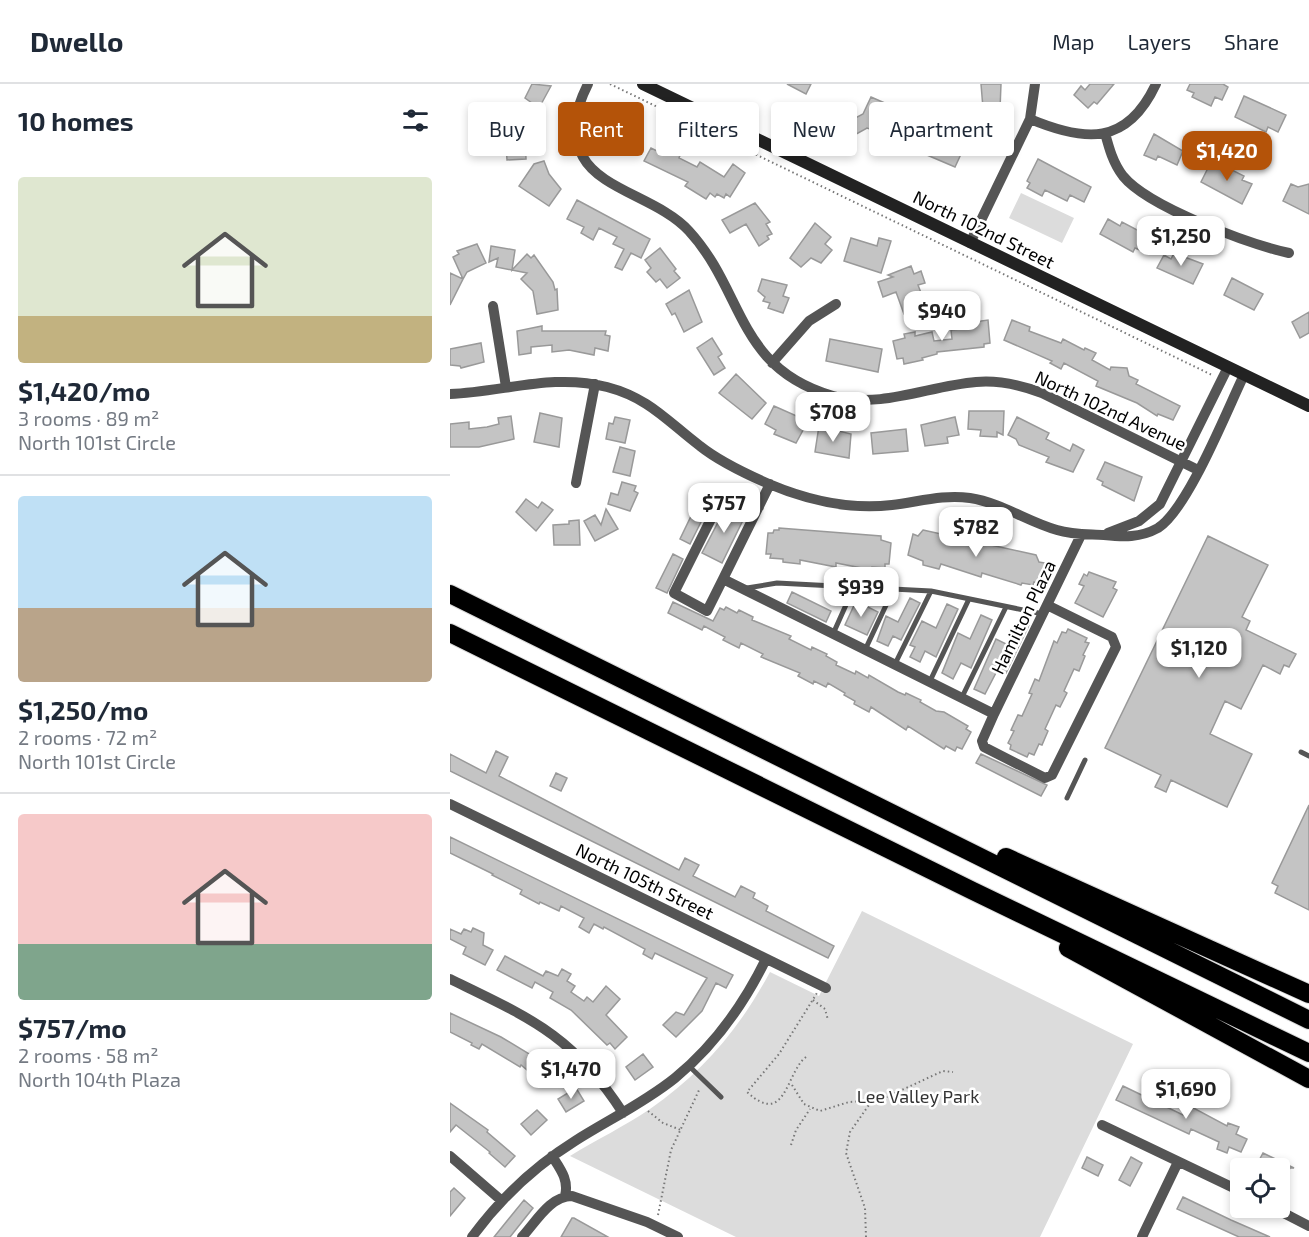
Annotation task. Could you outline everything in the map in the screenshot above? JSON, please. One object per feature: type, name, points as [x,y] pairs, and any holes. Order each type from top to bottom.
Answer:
[{"type":"highway","points":[[450,594],[874,802],[1309,1020]]},
{"type":"highway","points":[[450,633],[973,891],[1309,1053]]},
{"type":"highway","points":[[874,802],[1027,866],[1309,994]]},
{"type":"highway","points":[[973,891],[1086,958],[1309,1078]]},
{"type":"main road","name":"North 102nd Street","points":[[644,84],[1309,406]]},
{"type":"street","name":"North 102nd Avenue","points":[[588,84],[576,113],[574,130],[586,162],[600,177],[653,203],[687,229],[704,249],[749,335],[772,363],[809,387],[838,397],[860,400],[901,397],[974,382],[1017,385],[1042,393],[1198,470]]},
{"type":"street","points":[[970,243],[1029,119],[1035,84]]},
{"type":"street","points":[[1029,119],[1073,135],[1105,133],[1122,125],[1138,112],[1156,84]]},
{"type":"street","points":[[1105,133],[1117,168],[1141,193],[1230,236],[1289,253]]},
{"type":"street","points":[[772,363],[809,321],[836,304]]},
{"type":"street","points":[[493,306],[506,387]]},
{"type":"street","points":[[1102,535],[1125,528],[1151,513],[1165,498],[1228,367]]},
{"type":"street","points":[[450,394],[557,380],[595,384],[641,400],[667,416],[707,452],[770,484],[820,501],[880,506],[938,497],[968,498],[991,503],[1058,530],[1081,535],[1138,536],[1159,527],[1178,508],[1244,375]]},
{"type":"street","points":[[576,483],[595,384]]},
{"type":"street","points":[[759,507],[731,493],[721,499],[674,593],[707,610],[759,507],[770,484]]},
{"type":"street","name":"Hamilton Plaza","points":[[1045,610],[1112,637],[1116,646],[1053,775],[1045,778],[984,747],[982,741],[1081,535]]},
{"type":"street","points":[[723,579],[994,714]]},
{"type":"street","name":"North 105th Street","points":[[450,804],[823,987]]},
{"type":"street","points":[[472,1237],[502,1201],[552,1156],[659,1090],[689,1066],[732,1018],[766,959]]},
{"type":"street","points":[[450,979],[540,1025],[565,1042],[604,1082],[623,1113]]},
{"type":"street","points":[[1102,1125],[1230,1186]]},
{"type":"street","points":[[450,1156],[502,1201]]},
{"type":"street","points":[[552,1156],[565,1176],[568,1186],[565,1196]]},
{"type":"street","points":[[1142,1237],[1178,1161]]},
{"type":"street","points":[[522,1237],[552,1203],[565,1196],[592,1201],[678,1237]]},
{"type":"street","points":[[1290,1216],[1309,1226]]},
{"type":"lane","points":[[742,589],[777,583],[932,591],[1006,607],[1045,610]]},
{"type":"lane","points":[[833,634],[854,587]]},
{"type":"lane","points":[[865,650],[888,601],[890,589]]},
{"type":"lane","points":[[895,664],[932,591]]},
{"type":"lane","points":[[930,682],[969,599]]},
{"type":"lane","points":[[962,697],[1006,607]]},
{"type":"lane","points":[[1300,752],[1309,756]]},
{"type":"lane","points":[[1067,798],[1085,760]]},
{"type":"lane","points":[[689,1066],[721,1097]]},
{"type":"path","points":[[610,84],[1222,380]]},
{"type":"path","points":[[806,1057],[796,1067],[791,1084],[783,1097],[770,1103],[755,1100],[747,1092],[779,1054],[823,987]]},
{"type":"path","points":[[813,1000],[825,1009],[828,1020]]},
{"type":"path","points":[[791,1084],[810,1109],[820,1111],[849,1102],[871,1102],[943,1071],[953,1072]]},
{"type":"path","points":[[653,1225],[662,1205],[671,1150],[701,1086]]},
{"type":"path","points":[[866,1237],[865,1208],[846,1153],[850,1132],[871,1102]]},
{"type":"path","points":[[791,1145],[796,1130],[810,1109]]},
{"type":"path","points":[[648,1111],[663,1123],[681,1130]]},
{"type":"green space","points":[[1021,193],[1074,218],[1062,243],[1009,218]]},
{"type":"green space","name":"Lee Valley Park","points":[[862,911],[1133,1044],[1040,1237],[736,1237],[570,1156],[640,1115],[669,1095],[703,1065],[746,1012],[770,972],[819,996]]},
{"type":"building","points":[[532,84],[551,86],[542,102],[531,102],[525,98]]},
{"type":"building","points":[[787,84],[811,84],[806,94]]},
{"type":"building","points":[[981,84],[1001,84],[1000,102],[982,102]]},
{"type":"building","points":[[1090,84],[1114,84],[1097,104],[1094,102],[1088,108],[1074,95],[1081,86],[1085,90]]},
{"type":"building","points":[[1190,84],[1223,84],[1228,87],[1222,100],[1215,97],[1211,106],[1192,97],[1194,93],[1187,90]]},
{"type":"building","points":[[1244,96],[1286,115],[1278,132],[1268,127],[1266,132],[1235,117]]},
{"type":"building","points":[[871,97],[882,102],[869,102],[869,129],[857,134],[857,117],[863,114]]},
{"type":"building","points":[[1154,134],[1183,151],[1177,165],[1158,156],[1156,160],[1144,155]]},
{"type":"building","points":[[651,148],[656,150],[656,156],[680,156],[679,158],[697,167],[700,162],[724,177],[733,164],[745,173],[730,197],[726,194],[724,198],[717,194],[715,197],[710,193],[706,199],[685,186],[688,182],[644,161]]},
{"type":"building","points":[[507,156],[526,156],[526,159],[507,160]]},
{"type":"building","points":[[929,156],[960,156],[955,167]]},
{"type":"building","points":[[1038,159],[1091,187],[1084,202],[1070,195],[1067,201],[1045,190],[1042,196],[1027,188],[1030,183],[1027,181]]},
{"type":"building","points":[[1212,160],[1244,176],[1242,180],[1252,184],[1242,204],[1201,182]]},
{"type":"building","points":[[544,161],[549,174],[561,189],[549,206],[519,186],[534,164]]},
{"type":"building","points":[[1291,184],[1298,187],[1309,184],[1309,214],[1283,201]]},
{"type":"building","points":[[577,200],[650,239],[641,258],[631,253],[622,270],[615,267],[624,249],[613,244],[617,237],[599,228],[593,240],[581,233],[584,227],[567,219]]},
{"type":"building","points":[[755,203],[770,222],[766,224],[772,234],[767,236],[769,239],[759,246],[746,224],[730,233],[722,220]]},
{"type":"building","points":[[1108,219],[1120,226],[1122,222],[1143,233],[1141,237],[1146,240],[1140,250],[1135,248],[1133,252],[1100,234]]},
{"type":"building","points":[[815,223],[831,237],[825,244],[832,250],[821,263],[811,258],[801,267],[790,258]]},
{"type":"building","points":[[851,238],[877,246],[879,238],[891,241],[881,273],[844,261]]},
{"type":"building","points":[[477,244],[486,263],[467,272],[463,279],[453,257],[459,254],[457,251]]},
{"type":"building","points":[[491,246],[515,250],[512,270],[527,254],[531,258],[534,255],[553,282],[555,290],[557,289],[558,310],[537,314],[533,291],[521,279],[527,273],[496,267],[498,258],[489,262]]},
{"type":"building","points":[[660,248],[680,278],[667,288],[660,279],[656,282],[647,272],[651,268],[645,260]]},
{"type":"building","points":[[1174,253],[1203,264],[1193,284],[1157,268],[1164,255],[1171,259]]},
{"type":"building","points":[[911,266],[914,274],[921,271],[925,283],[918,285],[926,306],[904,314],[896,292],[883,297],[878,282],[893,277],[888,275]]},
{"type":"building","points":[[450,273],[463,279],[450,305]]},
{"type":"building","points":[[1232,278],[1263,294],[1254,310],[1224,295]]},
{"type":"building","points":[[762,279],[787,285],[783,296],[789,298],[783,313],[768,308],[770,303],[763,301],[765,297],[758,291]]},
{"type":"building","points":[[689,290],[702,322],[684,332],[675,313],[672,315],[666,304]]},
{"type":"building","points":[[1309,312],[1309,333],[1300,338],[1292,322]]},
{"type":"building","points":[[988,320],[990,343],[984,344],[984,347],[937,352],[937,354],[922,358],[923,360],[904,364],[903,358],[897,359],[893,341],[905,338],[904,334],[915,332],[915,336],[932,332],[934,341],[952,339],[951,330],[960,329],[960,324]]},
{"type":"building","points":[[1012,320],[1030,327],[1029,331],[1061,343],[1063,339],[1084,350],[1085,348],[1096,353],[1092,360],[1110,370],[1111,367],[1127,368],[1129,376],[1138,380],[1136,384],[1180,406],[1173,420],[1158,414],[1157,416],[1137,403],[1096,386],[1098,381],[1064,363],[1061,369],[1050,363],[1052,361],[1004,340]]},
{"type":"building","points":[[542,326],[542,331],[606,331],[605,335],[610,336],[608,351],[595,348],[594,355],[569,350],[552,352],[552,345],[531,347],[531,353],[519,355],[517,331]]},
{"type":"building","points":[[712,338],[722,354],[718,357],[725,368],[714,375],[697,348]]},
{"type":"building","points":[[830,339],[882,349],[878,372],[826,361]]},
{"type":"building","points":[[481,343],[484,362],[461,368],[450,365],[450,349]]},
{"type":"building","points":[[736,374],[766,403],[752,419],[719,393]]},
{"type":"building","points":[[774,406],[808,421],[796,443],[774,434],[776,430],[765,424]]},
{"type":"building","points":[[969,411],[1004,411],[1003,435],[997,432],[997,437],[980,436],[981,430],[968,429]]},
{"type":"building","points":[[540,413],[562,418],[559,447],[534,442]]},
{"type":"building","points":[[511,416],[514,439],[479,447],[450,447],[450,424],[469,422],[469,429],[487,427],[499,424],[498,418]]},
{"type":"building","points":[[615,417],[630,420],[625,443],[606,439],[609,423],[613,424]]},
{"type":"building","points":[[955,417],[959,435],[947,437],[948,443],[925,446],[921,425]]},
{"type":"building","points":[[1017,417],[1049,433],[1046,439],[1070,451],[1073,444],[1084,450],[1073,472],[1046,462],[1049,457],[1019,445],[1016,439],[1008,435]]},
{"type":"building","points":[[819,426],[851,434],[849,458],[815,452]]},
{"type":"building","points":[[906,429],[908,451],[873,454],[871,433]]},
{"type":"building","points":[[620,447],[635,451],[630,476],[613,472]]},
{"type":"building","points":[[1105,462],[1142,477],[1134,501],[1102,485],[1103,482],[1097,479]]},
{"type":"building","points":[[622,482],[636,486],[634,491],[638,493],[630,511],[608,504],[611,493],[618,495]]},
{"type":"building","points":[[706,485],[717,490],[690,544],[680,539]]},
{"type":"building","points":[[526,499],[538,508],[542,502],[553,510],[536,531],[516,512]]},
{"type":"building","points":[[727,505],[746,514],[722,563],[702,553]]},
{"type":"building","points":[[606,509],[618,529],[595,541],[584,521],[595,515],[601,525]]},
{"type":"building","points":[[579,520],[580,545],[554,545],[553,525],[569,524],[569,521]]},
{"type":"building","points":[[779,528],[881,536],[881,540],[891,543],[889,564],[885,564],[885,568],[872,567],[872,570],[836,563],[836,567],[800,560],[800,564],[783,562],[783,559],[770,558],[771,554],[766,554],[768,533],[773,533]]},
{"type":"building","points":[[923,530],[1036,555],[1039,562],[1045,563],[1040,584],[1034,582],[1033,585],[1022,583],[1021,585],[982,573],[981,577],[941,564],[939,569],[923,565],[923,561],[908,555],[913,534],[918,536]]},
{"type":"building","points":[[1208,536],[1268,565],[1242,617],[1250,621],[1246,630],[1296,654],[1289,667],[1284,665],[1280,674],[1263,665],[1241,709],[1225,701],[1210,734],[1252,754],[1227,807],[1171,780],[1166,792],[1155,787],[1161,775],[1105,748]]},
{"type":"building","points":[[673,554],[683,559],[667,593],[656,588]]},
{"type":"building","points":[[1089,572],[1116,582],[1113,588],[1117,590],[1103,617],[1075,603],[1084,586],[1079,584],[1084,574],[1087,576]]},
{"type":"building","points":[[792,592],[831,611],[826,622],[787,603]]},
{"type":"building","points":[[910,598],[920,603],[901,640],[893,636],[888,646],[877,641],[886,616],[898,622]]},
{"type":"building","points":[[856,601],[878,612],[867,635],[845,625]]},
{"type":"building","points":[[673,602],[713,621],[720,608],[724,610],[726,607],[737,613],[739,610],[753,617],[752,620],[791,636],[789,639],[811,650],[812,647],[827,654],[826,656],[837,662],[836,665],[855,674],[856,671],[868,678],[869,675],[898,692],[921,700],[920,702],[936,711],[944,712],[968,726],[966,729],[971,732],[962,749],[957,747],[955,751],[946,746],[944,749],[908,726],[906,730],[871,707],[869,712],[854,704],[855,701],[828,683],[826,687],[814,681],[813,684],[798,676],[800,673],[761,657],[763,654],[741,643],[739,648],[723,640],[725,637],[704,626],[702,630],[668,613]]},
{"type":"building","points":[[947,604],[958,609],[936,657],[925,651],[920,662],[910,657],[915,647],[910,645],[922,621],[936,628]]},
{"type":"building","points":[[981,615],[992,620],[971,668],[961,663],[953,679],[942,673],[958,633],[970,639]]},
{"type":"building","points":[[1020,621],[1029,625],[1006,673],[998,669],[985,694],[974,689],[996,639],[1008,645]]},
{"type":"building","points":[[1068,629],[1087,638],[1085,642],[1089,643],[1083,655],[1085,656],[1079,671],[1074,669],[1060,707],[1056,705],[1045,729],[1048,731],[1042,745],[1039,744],[1034,755],[1029,753],[1027,757],[1010,749],[1011,745],[1008,743],[1014,731],[1011,730],[1018,715],[1022,716],[1032,694],[1029,693],[1035,679],[1039,681],[1054,641],[1057,643],[1062,632],[1066,633]]},
{"type":"building","points":[[496,751],[508,757],[499,776],[679,870],[685,858],[699,865],[693,876],[735,897],[741,886],[755,893],[753,898],[768,906],[766,911],[834,946],[828,958],[450,771],[450,754],[486,773]]},
{"type":"building","points":[[981,754],[1047,785],[1041,796],[976,763]]},
{"type":"building","points":[[556,773],[567,778],[561,791],[550,786]]},
{"type":"building","points":[[1309,805],[1309,910],[1275,893],[1278,886],[1272,883]]},
{"type":"building","points":[[450,837],[733,975],[726,988],[716,983],[702,1011],[676,1037],[663,1025],[676,1012],[684,1015],[707,978],[655,953],[652,959],[643,954],[645,949],[604,927],[603,929],[594,924],[589,933],[579,927],[584,918],[561,906],[559,911],[540,902],[539,904],[520,894],[522,890],[450,853]]},
{"type":"building","points":[[473,928],[484,933],[483,945],[493,950],[485,965],[463,954],[466,947],[450,939],[450,929],[461,934],[464,929],[471,932]]},
{"type":"building","points":[[505,956],[543,976],[546,971],[558,976],[562,969],[571,974],[567,981],[575,986],[571,992],[584,1001],[587,997],[593,1002],[606,986],[620,999],[606,1015],[627,1037],[615,1049],[610,1043],[607,1045],[571,1010],[550,998],[553,992],[535,982],[532,988],[497,970]]},
{"type":"building","points":[[450,1013],[501,1037],[536,1058],[555,1073],[545,1085],[521,1065],[520,1067],[482,1044],[479,1049],[471,1045],[472,1043],[450,1032]]},
{"type":"building","points":[[643,1054],[653,1067],[635,1080],[626,1067]]},
{"type":"building","points":[[1123,1086],[1183,1115],[1188,1105],[1227,1126],[1228,1123],[1239,1127],[1236,1134],[1247,1139],[1241,1152],[1229,1147],[1227,1153],[1217,1149],[1219,1142],[1191,1129],[1189,1134],[1116,1100]]},
{"type":"building","points":[[576,1088],[584,1101],[566,1112],[558,1099]]},
{"type":"building","points":[[450,1103],[488,1130],[487,1132],[515,1156],[505,1167],[456,1125],[450,1132]]},
{"type":"building","points":[[537,1110],[547,1120],[531,1135],[521,1124]]},
{"type":"building","points":[[1263,1153],[1273,1158],[1260,1158]]},
{"type":"building","points":[[1087,1157],[1103,1165],[1098,1176],[1082,1168]]},
{"type":"building","points":[[1131,1157],[1142,1163],[1130,1186],[1119,1180]]},
{"type":"building","points":[[454,1188],[465,1198],[450,1216],[450,1192]]},
{"type":"building","points":[[1183,1197],[1270,1237],[1239,1237],[1177,1209]]},
{"type":"building","points":[[524,1200],[533,1208],[510,1237],[494,1237]]},
{"type":"building","points":[[574,1218],[608,1237],[561,1237]]}]
